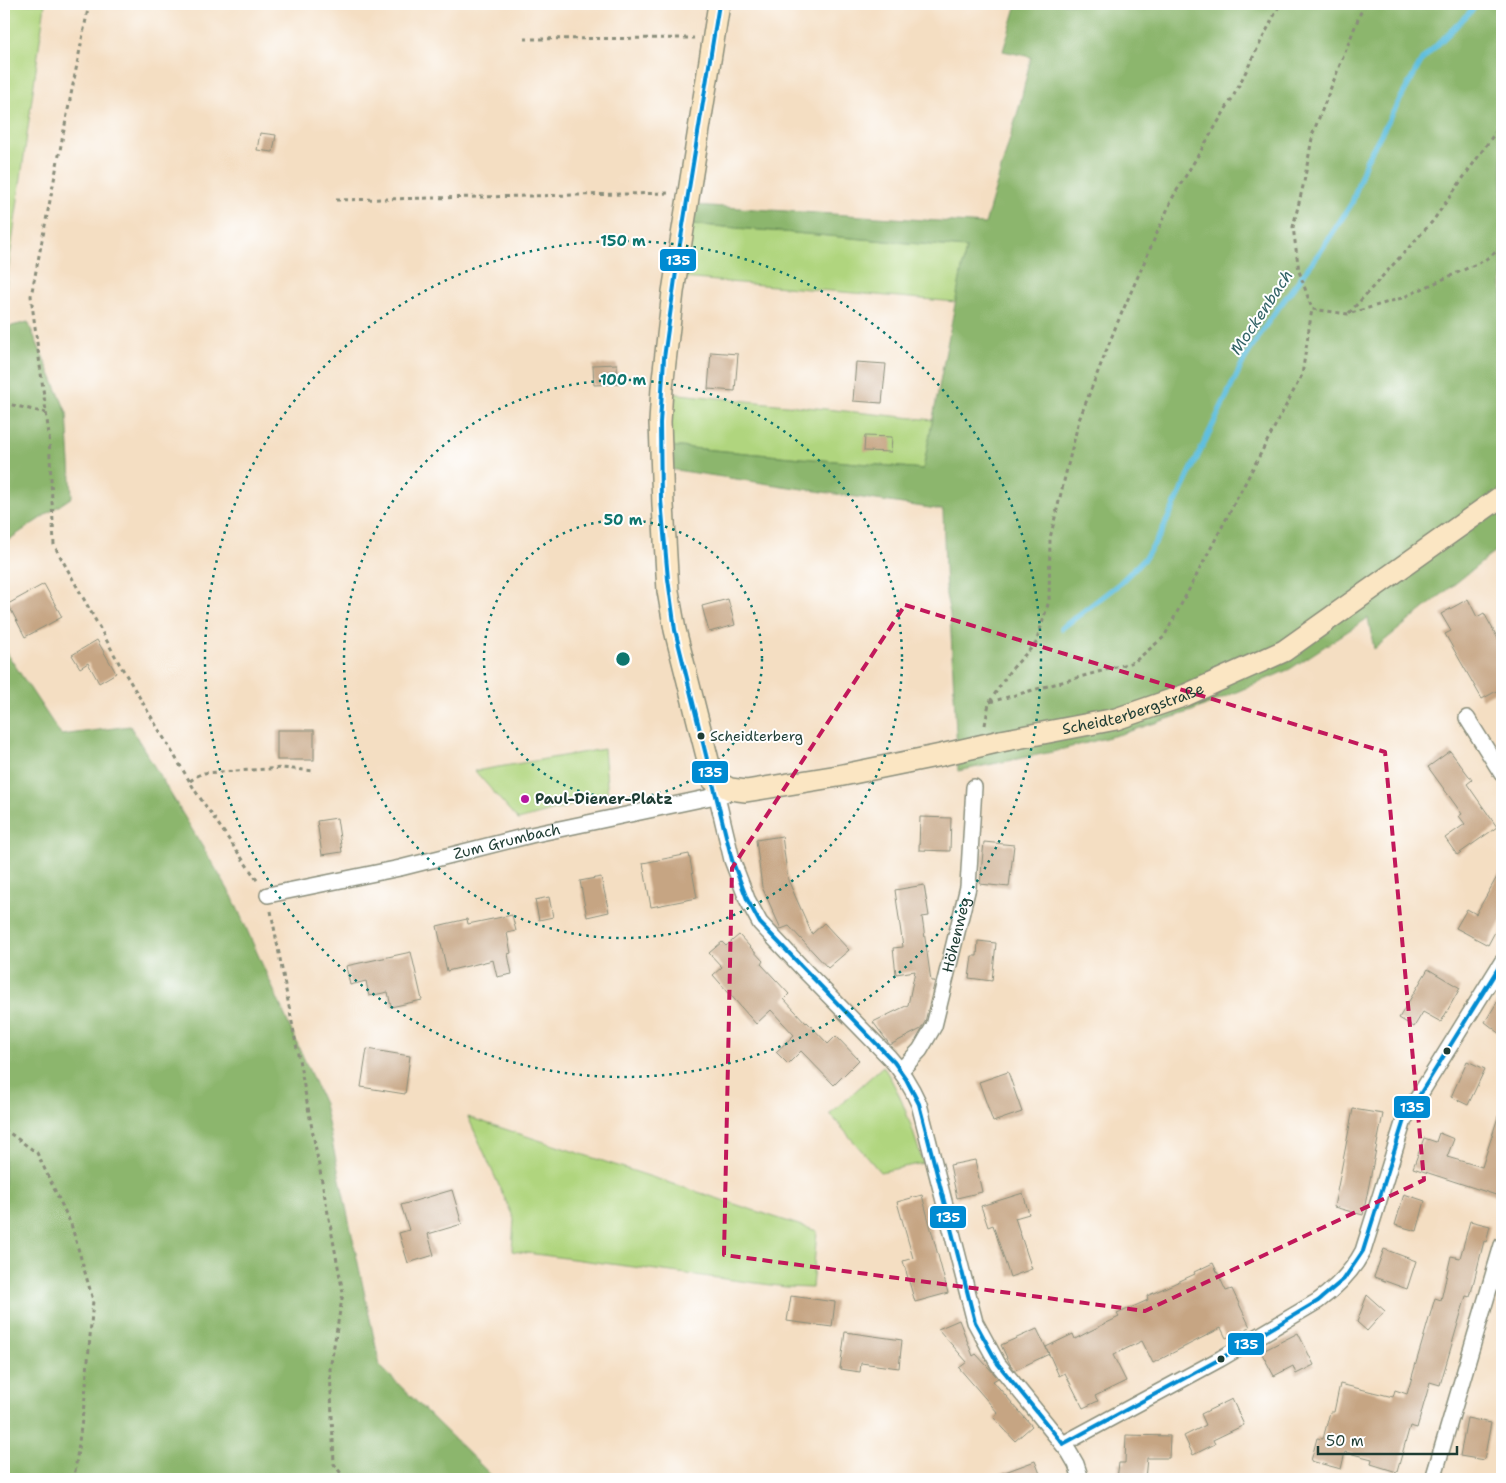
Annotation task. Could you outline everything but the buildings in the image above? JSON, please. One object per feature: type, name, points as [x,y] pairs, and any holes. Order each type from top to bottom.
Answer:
[{"type":"street","points":[[719,4],[673,292],[662,388],[660,463],[668,591],[675,630],[732,860],[740,883],[760,923],[890,1056],[901,1070],[919,1104],[975,1322],[998,1364],[1063,1444],[1076,1464],[1081,1479]]},
{"type":"street","name":"Scheidterbergstraße","points":[[715,788],[746,791],[838,776],[941,754],[992,736],[1116,719],[1186,695],[1284,651],[1502,496]]},
{"type":"street","points":[[1467,718],[1502,774]]},
{"type":"street","name":"Höhenweg","points":[[901,1070],[920,1050],[934,1026],[968,887],[974,787]]},
{"type":"street","name":"Zum Grumbach","points":[[268,895],[400,868],[715,788]]},
{"type":"street","points":[[1063,1444],[1228,1354],[1318,1302],[1345,1279],[1363,1251],[1404,1120],[1502,962]]},
{"type":"street","points":[[1433,1479],[1502,1246]]},
{"type":"path","points":[[89,4],[31,296],[49,435],[54,544],[119,663],[190,781],[268,895],[343,1293],[330,1369],[334,1464],[345,1479]]},
{"type":"path","points":[[992,736],[989,703],[1010,672],[1036,644],[1049,601],[1050,538],[1079,420],[1116,326],[1172,197],[1233,97],[1280,4]]},
{"type":"path","points":[[989,703],[1134,662],[1164,637],[1302,375],[1312,309],[1299,271],[1293,227],[1313,133],[1364,4]]},
{"type":"path","points":[[524,39],[713,39]]},
{"type":"path","points":[[1348,314],[1432,222],[1502,123]]},
{"type":"path","points":[[336,200],[688,193]]},
{"type":"path","points":[[1312,309],[1348,314],[1402,298],[1483,261],[1502,248]]},
{"type":"path","points":[[4,403],[46,413]]},
{"type":"path","points":[[190,781],[204,773],[282,768],[315,771]]},
{"type":"path","points":[[4,1129],[37,1153],[71,1224],[93,1300],[85,1397],[74,1479]]},
{"type":"highlighted area","points":[[905,605],[1385,752],[1424,1180],[1145,1311],[724,1255],[732,868]]},
{"type":"green space","points":[[4,4],[45,4],[4,301]]},
{"type":"green space","points":[[1017,4],[1502,4],[1502,546],[1374,649],[1368,618],[1290,669],[1192,711],[1121,734],[1052,752],[958,771],[950,614],[946,595],[943,510],[669,469],[669,446],[923,469],[966,248],[691,224],[694,205],[985,224],[1020,104],[1031,57],[1003,51]]},
{"type":"green space","points":[[691,224],[966,248],[956,302],[683,278]]},
{"type":"green space","points":[[28,322],[67,413],[72,497],[4,543],[4,328]]},
{"type":"green space","points":[[669,393],[933,420],[923,469],[669,446]]},
{"type":"green space","points":[[4,649],[61,735],[130,726],[232,896],[324,1104],[380,1366],[495,1479],[4,1479]]},
{"type":"green space","points":[[604,749],[608,796],[518,820],[475,771]]},
{"type":"green space","points":[[883,1066],[902,1101],[923,1163],[880,1172],[830,1114]]},
{"type":"green space","points":[[468,1117],[817,1231],[812,1288],[786,1287],[512,1251],[514,1219]]},
{"type":"waterway","name":"Mockenbach","points":[[1062,628],[1119,584],[1145,558],[1160,535],[1244,360],[1270,319],[1320,252],[1352,203],[1366,161],[1422,60],[1478,4]]},
{"type":"transit line","name":"135","points":[[719,4],[679,250],[664,358],[660,423],[661,500],[675,630],[732,860],[747,899],[760,923],[894,1062],[906,1079],[919,1104],[975,1322],[998,1364],[1063,1444]]},
{"type":"transit line","name":"135","points":[[1063,1444],[1220,1359],[1318,1301],[1344,1279],[1363,1251],[1404,1120],[1502,962]]},
{"type":"place","name":"Scheidterberg","points":[[701,736]]},
{"type":"place","name":"Paul-Diener-Platz","points":[[525,799]]}]
